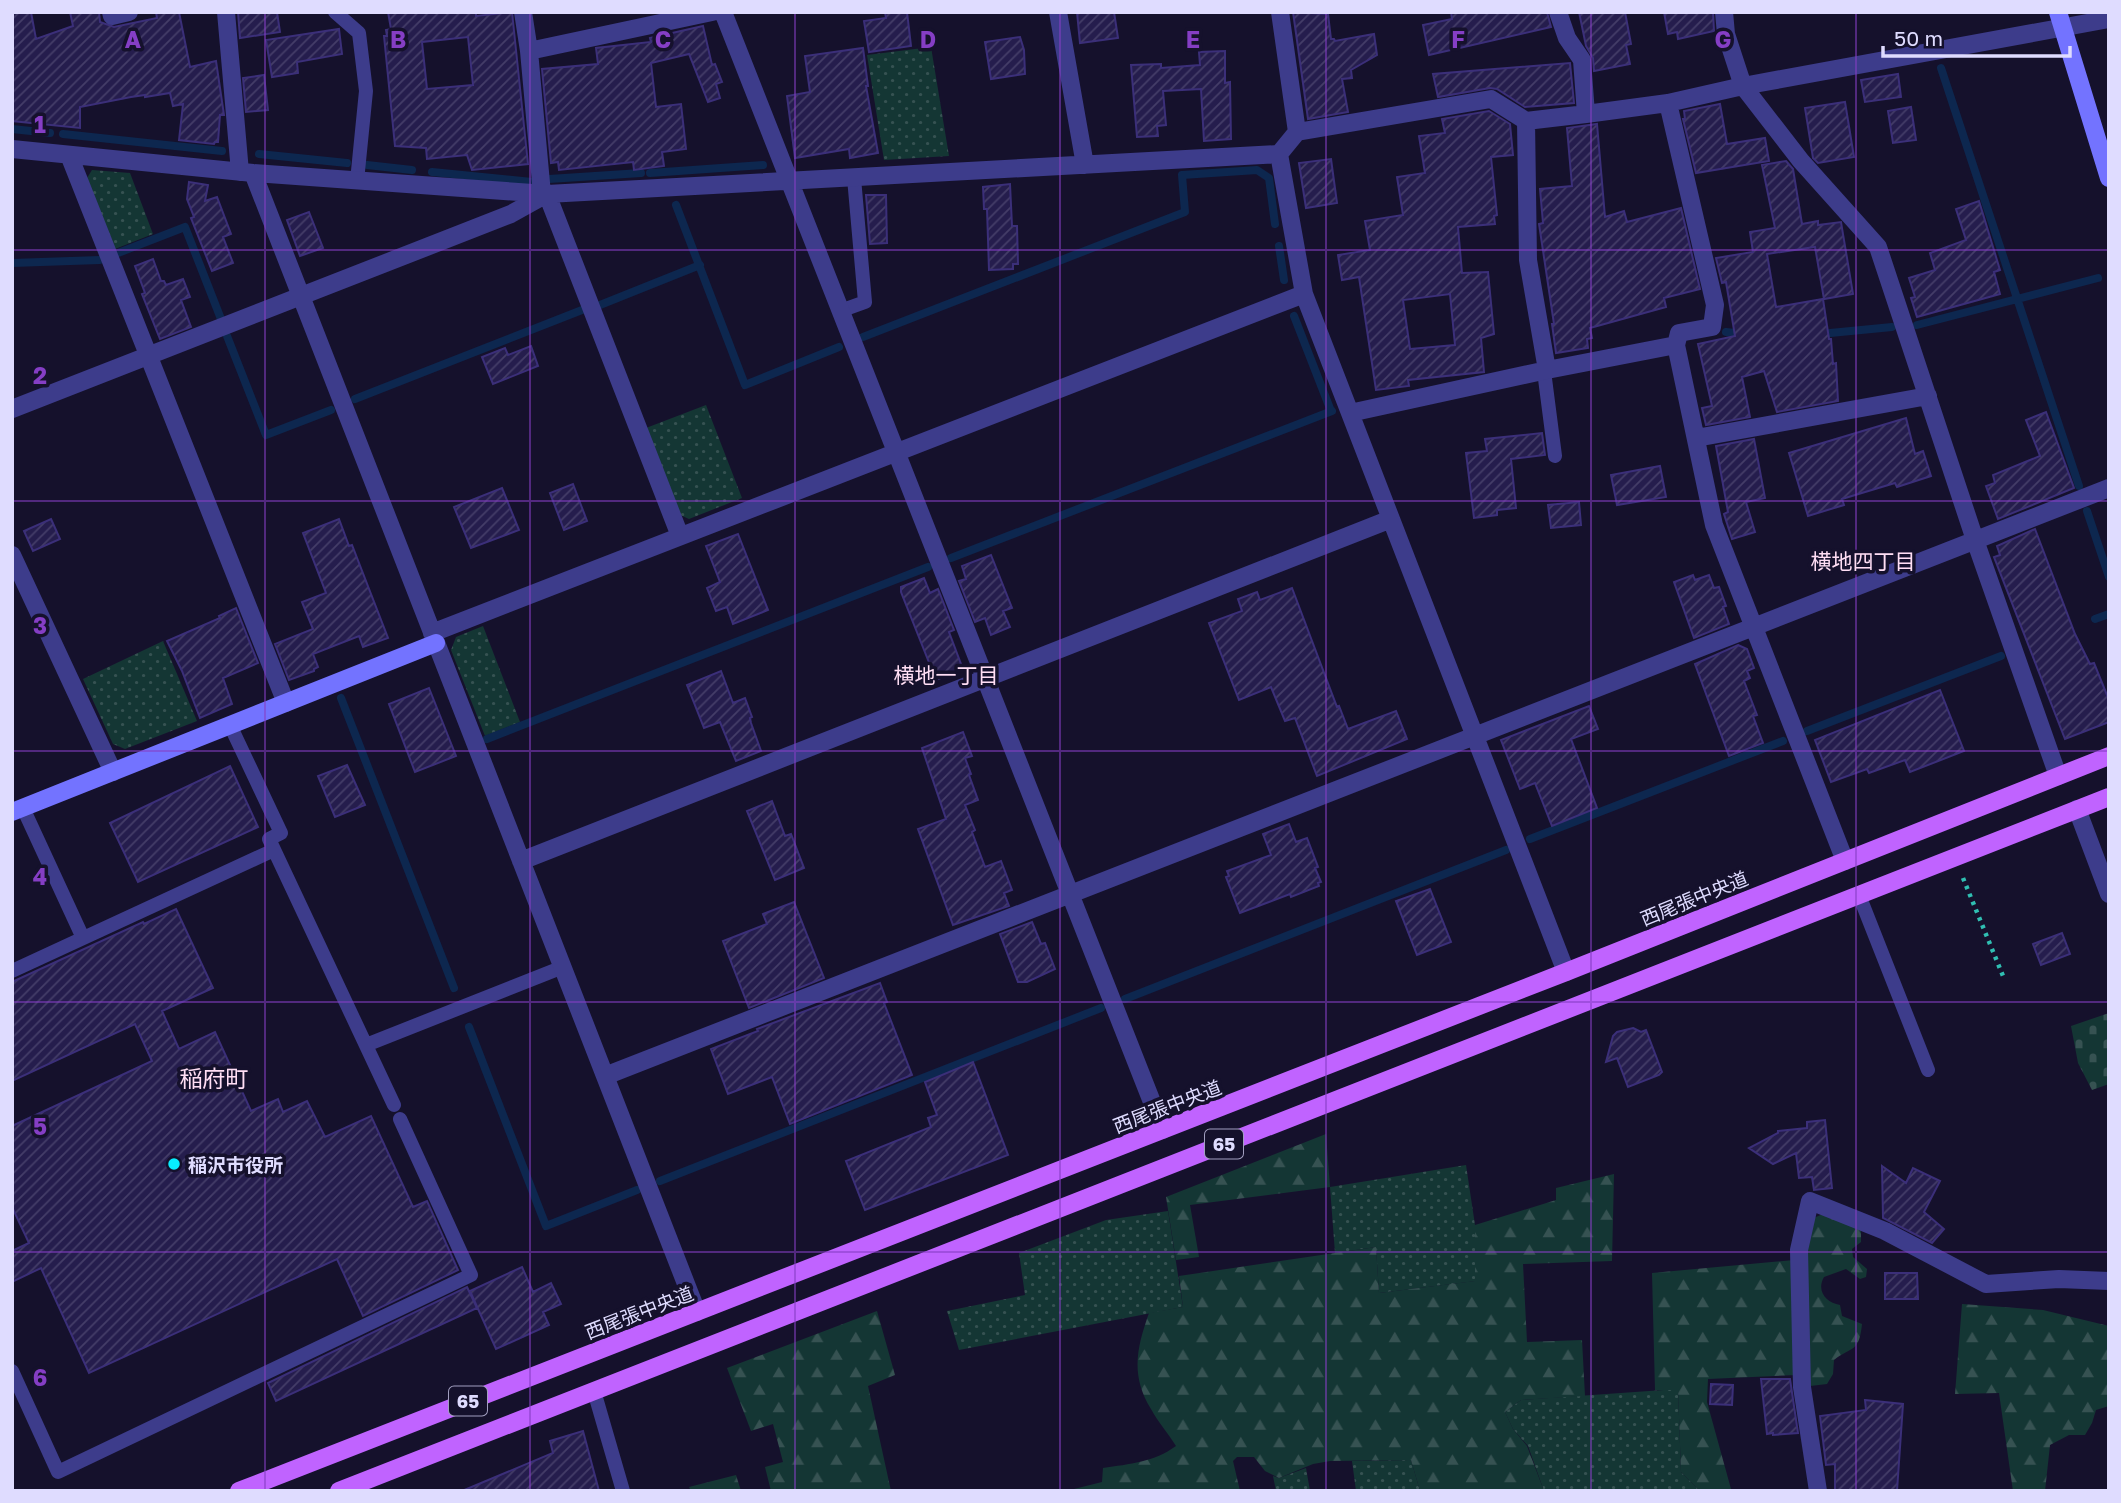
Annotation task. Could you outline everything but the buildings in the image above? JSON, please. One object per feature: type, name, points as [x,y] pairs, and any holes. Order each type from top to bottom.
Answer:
[{"type":"main road","name":"西尾張中央道","points":[[239,1491],[1566,972],[2109,756]]},
{"type":"main road","name":"65","points":[[339,1491],[2109,797]]},
{"type":"street","points":[[111,12],[112,16],[130,12]]},
{"type":"street","points":[[226,12],[247,173],[301,297],[697,1312]]},
{"type":"street","points":[[523,12],[545,194],[680,537]]},
{"type":"street","points":[[529,51],[712,12]]},
{"type":"street","points":[[723,12],[1163,1130]]},
{"type":"street","points":[[1058,12],[1085,165]]},
{"type":"street","points":[[1280,12],[1297,132]]},
{"type":"street","points":[[1558,12],[1567,38],[1582,60],[1586,114]]},
{"type":"street","points":[[1724,12],[1726,34],[1743,86],[1801,161],[1878,247],[1975,540],[2059,776]]},
{"type":"street","points":[[12,149],[247,173],[545,194],[1279,154],[1297,132],[1490,99],[1526,121],[1586,114],[1668,103],[2061,20],[2109,19]]},
{"type":"street","points":[[2061,20],[2109,178]]},
{"type":"street","points":[[1668,103],[1715,305],[1712,327],[1679,333],[1676,345],[1714,525],[1845,861]]},
{"type":"street","points":[[1526,121],[1528,261],[1546,370]]},
{"type":"street","points":[[1279,154],[1304,294],[1566,972]]},
{"type":"street","points":[[69,155],[286,703]]},
{"type":"street","points":[[12,409],[511,214],[545,194]]},
{"type":"street","points":[[17,810],[286,703],[434,638],[680,537],[1304,294]]},
{"type":"street","points":[[1350,413],[1676,345]]},
{"type":"street","points":[[1696,438],[1928,397]]},
{"type":"street","points":[[605,1076],[2109,488]]},
{"type":"street","points":[[521,861],[1391,519]]},
{"type":"street","points":[[12,555],[113,772]]},
{"type":"street","points":[[2077,809],[2109,894]]},
{"type":"street","points":[[1818,1491],[1802,1387],[1799,1250],[1810,1201],[1885,1231],[1986,1284],[2059,1279],[2109,1281]]},
{"type":"lane","points":[[335,12],[359,33],[366,91],[357,181]]},
{"type":"lane","points":[[841,311],[865,302],[854,178]]},
{"type":"lane","points":[[1546,370],[1555,456]]},
{"type":"lane","points":[[230,725],[281,833],[269,839],[394,1105]]},
{"type":"lane","points":[[17,810],[83,938]]},
{"type":"lane","points":[[12,971],[274,850]]},
{"type":"lane","points":[[1859,895],[1928,1070]]},
{"type":"lane","points":[[366,1045],[563,968]]},
{"type":"lane","points":[[12,1371],[58,1472],[471,1275],[400,1119]]},
{"type":"lane","points":[[594,1391],[623,1491]]},
{"type":"path","points":[[1963,878],[2003,976]]},
{"type":"green space","points":[[931,47],[949,156],[884,160],[867,55]]},
{"type":"green space","points":[[92,170],[130,173],[153,234],[115,249],[87,178]]},
{"type":"green space","points":[[706,405],[742,498],[689,519],[678,514],[646,428]]},
{"type":"green space","points":[[483,626],[520,722],[485,736],[451,650],[456,637]]},
{"type":"green space","points":[[163,641],[197,721],[125,749],[113,744],[83,679]]},
{"type":"green space","points":[[2109,1013],[2109,1084],[2092,1090],[2078,1063],[2071,1026]]},
{"type":"green space","points":[[1326,1134],[1330,1187],[1190,1205],[1199,1257],[1176,1260],[1166,1197]]},
{"type":"green space","points":[[1466,1165],[1475,1225],[1476,1281],[1379,1293],[1376,1247],[1335,1253],[1330,1187]]},
{"type":"green space","points":[[1614,1174],[1612,1261],[1523,1264],[1527,1342],[1582,1340],[1585,1396],[1521,1400],[1505,1412],[1513,1429],[1527,1446],[1544,1491],[1420,1491],[1411,1460],[1330,1461],[1313,1464],[1279,1478],[1265,1471],[1254,1457],[1237,1457],[1233,1461],[1240,1491],[1066,1491],[1102,1482],[1103,1468],[1150,1459],[1176,1446],[1144,1397],[1138,1361],[1141,1338],[1149,1313],[1183,1307],[1179,1276],[1376,1247],[1379,1293],[1475,1281],[1475,1225],[1556,1200],[1556,1188]]},
{"type":"green space","points":[[1168,1211],[1183,1307],[959,1350],[947,1311],[1025,1295],[1019,1253],[1106,1220]]},
{"type":"green space","points":[[1823,1214],[1861,1228],[1861,1242],[1852,1249],[1853,1257],[1867,1269],[1866,1277],[1860,1279],[1846,1269],[1824,1277],[1821,1287],[1824,1296],[1830,1302],[1840,1305],[1842,1316],[1862,1324],[1861,1333],[1854,1348],[1834,1360],[1833,1374],[1827,1384],[1810,1386],[1807,1253],[1809,1220]]},
{"type":"green space","points":[[1794,1260],[1797,1375],[1708,1379],[1707,1402],[1731,1489],[1700,1491],[1681,1472],[1678,1390],[1655,1390],[1652,1273]]},
{"type":"green space","points":[[1962,1304],[2043,1310],[2109,1326],[2109,1406],[2096,1410],[2085,1435],[2069,1435],[2050,1445],[2045,1491],[2013,1491],[1999,1393],[1955,1394]]},
{"type":"green space","points":[[877,1311],[895,1375],[868,1386],[891,1491],[771,1491],[765,1467],[783,1462],[773,1424],[751,1431],[727,1368]]},
{"type":"green space","points":[[1678,1389],[1681,1472],[1700,1491],[1544,1491],[1528,1446],[1513,1429],[1505,1412],[1521,1400]]},
{"type":"green space","points":[[1411,1460],[1420,1491],[1356,1491],[1352,1461]]},
{"type":"green space","points":[[1306,1468],[1310,1491],[1276,1491],[1273,1476],[1279,1478]]},
{"type":"green space","points":[[736,1475],[741,1491],[691,1491],[689,1487]]},
{"type":"waterway","points":[[1941,68],[2079,486]]},
{"type":"waterway","points":[[12,129],[50,133]]},
{"type":"waterway","points":[[63,134],[222,151]]},
{"type":"waterway","points":[[259,154],[347,163]]},
{"type":"waterway","points":[[367,165],[412,170]]},
{"type":"waterway","points":[[650,173],[763,165]]},
{"type":"waterway","points":[[863,337],[1185,212],[1182,175],[1257,170],[1269,178],[1275,224]]},
{"type":"waterway","points":[[432,172],[532,182]]},
{"type":"waterway","points":[[549,179],[641,173]]},
{"type":"waterway","points":[[676,205],[745,385],[839,347]]},
{"type":"waterway","points":[[118,253],[185,227],[221,319]]},
{"type":"waterway","points":[[1279,246],[1284,280]]},
{"type":"waterway","points":[[12,263],[100,260]]},
{"type":"waterway","points":[[600,305],[700,265]]},
{"type":"waterway","points":[[1917,325],[2098,278]]},
{"type":"waterway","points":[[355,399],[582,310]]},
{"type":"waterway","points":[[1294,316],[1331,411]]},
{"type":"waterway","points":[[1820,334],[1892,327]]},
{"type":"waterway","points":[[1726,332],[1744,334]]},
{"type":"waterway","points":[[227,336],[266,435],[331,410]]},
{"type":"waterway","points":[[951,558],[1332,411]]},
{"type":"waterway","points":[[2087,511],[2109,577]]},
{"type":"waterway","points":[[487,739],[928,567]]},
{"type":"waterway","points":[[2095,619],[2109,614]]},
{"type":"waterway","points":[[1807,731],[2001,656]]},
{"type":"waterway","points":[[341,698],[454,988]]},
{"type":"waterway","points":[[1530,839],[1783,741]]},
{"type":"waterway","points":[[1125,999],[1506,850]]},
{"type":"waterway","points":[[660,1181],[1101,1008]]},
{"type":"waterway","points":[[469,1027],[546,1226],[637,1190]]},
{"type":"place","name":"稲沢市役所","points":[[174,1164]]},
{"type":"district","name":"横地四丁目","points":[[1863,561]]},
{"type":"district","name":"横地一丁目","points":[[946,675]]},
{"type":"district","name":"稲府町","points":[[214,1078]]}]
